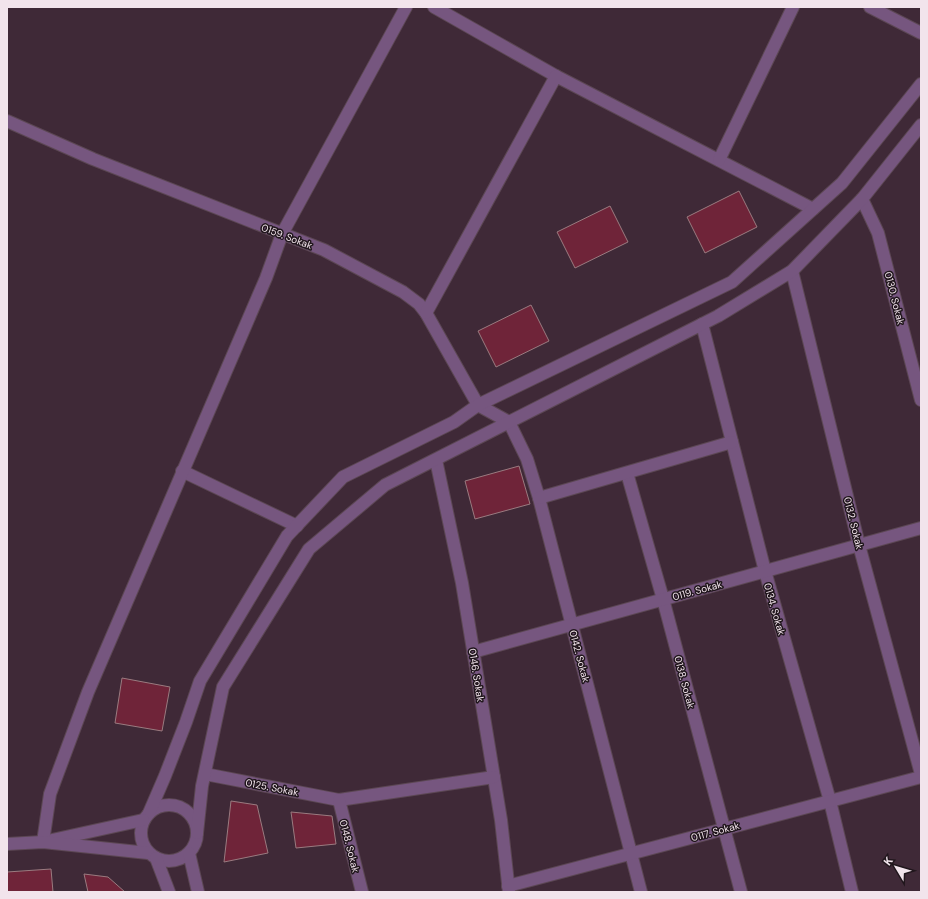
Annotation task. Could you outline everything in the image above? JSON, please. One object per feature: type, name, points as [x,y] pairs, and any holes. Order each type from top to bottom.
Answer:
[{"type":"street","points":[[43,842],[52,786],[88,692],[266,278],[282,234],[406,7]]},
{"type":"street","points":[[434,7],[556,76],[813,209]]},
{"type":"street","points":[[719,160],[792,7]]},
{"type":"street","points":[[870,7],[921,33]]},
{"type":"street","points":[[426,313],[556,76]]},
{"type":"street","points":[[169,892],[152,856],[143,846],[140,837],[140,828],[165,776],[200,681],[287,536],[343,477],[454,422],[478,405],[732,282],[842,183],[921,84]]},
{"type":"street","name":"0159. Sokak","points":[[7,121],[92,159],[324,250],[403,292],[419,304],[426,313],[478,405]]},
{"type":"street","points":[[7,844],[43,842],[152,856],[164,861],[173,861],[182,858],[189,853],[196,840],[202,786],[223,687],[309,548],[385,485],[702,324],[792,271],[862,199],[921,125]]},
{"type":"street","name":"0130. Sokak","points":[[862,199],[878,232],[921,400]]},
{"type":"street","name":"0132. Sokak","points":[[792,271],[859,545],[921,775]]},
{"type":"street","name":"0134. Sokak","points":[[702,324],[765,571],[830,801],[852,892]]},
{"type":"street","points":[[478,405],[509,422]]},
{"type":"street","name":"0142. Sokak","points":[[509,422],[527,459],[539,498],[641,892]]},
{"type":"street","points":[[539,498],[732,442]]},
{"type":"street","name":"0146. Sokak","points":[[436,460],[462,583],[501,820],[509,889]]},
{"type":"street","points":[[182,471],[297,526]]},
{"type":"street","name":"0138. Sokak","points":[[627,473],[663,599],[741,892]]},
{"type":"street","name":"0119. Sokak","points":[[473,652],[921,528]]},
{"type":"street","name":"0125. Sokak","points":[[205,774],[339,800],[494,776]]},
{"type":"street","name":"0117. Sokak","points":[[509,889],[921,775]]},
{"type":"street","name":"0148. Sokak","points":[[339,800],[362,892]]},
{"type":"street","points":[[43,842],[146,816],[156,807],[165,804],[184,808],[196,823],[197,833]]},
{"type":"street","points":[[189,853],[198,892]]},
{"type":"building","points":[[739,191],[757,227],[705,253],[687,217]]},
{"type":"building","points":[[610,206],[628,242],[575,268],[557,232]]},
{"type":"building","points":[[531,305],[549,341],[496,367],[478,331]]},
{"type":"building","points":[[519,466],[530,504],[475,519],[465,481]]},
{"type":"building","points":[[122,678],[170,687],[162,731],[115,723]]},
{"type":"building","points":[[231,801],[257,805],[268,853],[224,862]]},
{"type":"building","points":[[291,812],[332,816],[336,844],[296,848]]},
{"type":"building","points":[[51,869],[53,892],[7,892],[7,872]]},
{"type":"building","points":[[84,874],[108,877],[125,892],[88,892]]}]
